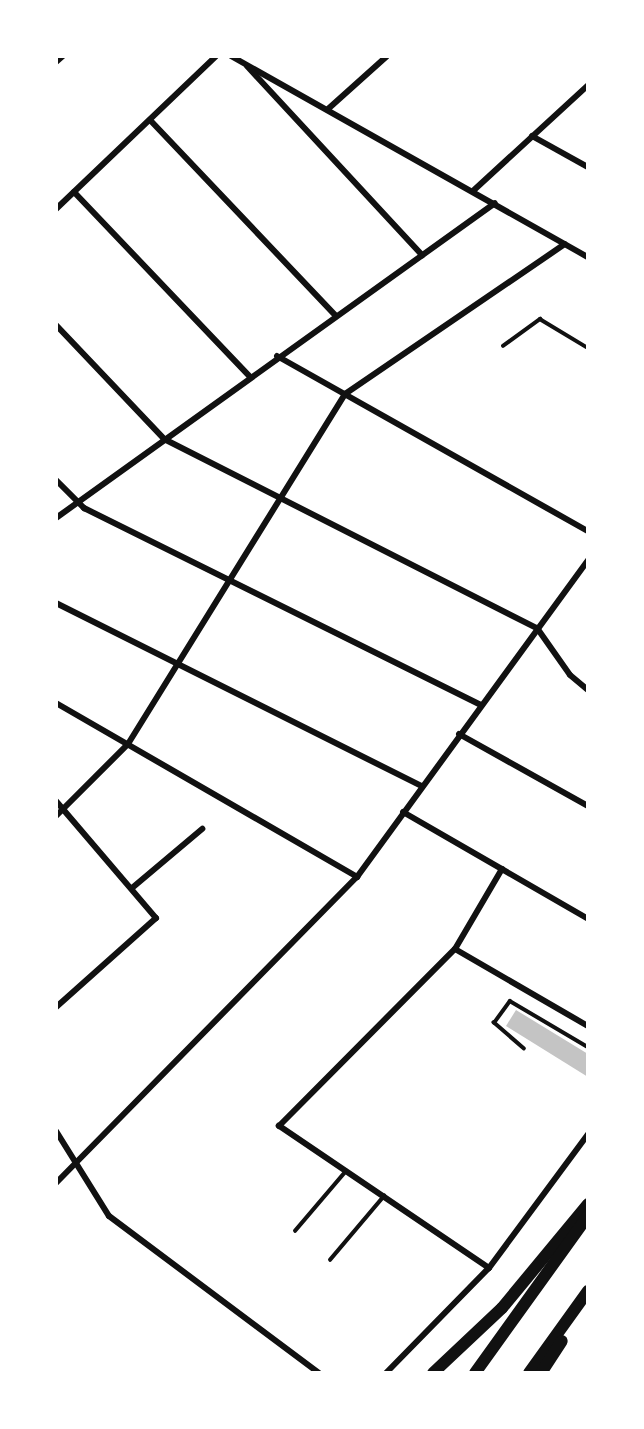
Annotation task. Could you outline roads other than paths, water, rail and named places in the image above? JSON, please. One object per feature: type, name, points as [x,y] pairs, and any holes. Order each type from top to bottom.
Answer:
[{"type":"highway","points":[[433,1373],[502,1308],[588,1204]]},
{"type":"highway","points":[[475,1373],[588,1215]]},
{"type":"highway","points":[[529,1373],[588,1291]]},
{"type":"highway","points":[[541,1373],[588,1299]]},
{"type":"street","points":[[56,62],[63,56]]},
{"type":"street","points":[[56,209],[216,56]]},
{"type":"street","points":[[232,56],[474,190],[588,257]]},
{"type":"street","points":[[328,109],[387,56]]},
{"type":"street","points":[[243,62],[422,255]]},
{"type":"street","points":[[474,190],[588,85]]},
{"type":"street","points":[[150,120],[335,315]]},
{"type":"street","points":[[532,136],[588,167]]},
{"type":"street","points":[[74,192],[248,376]]},
{"type":"street","points":[[56,518],[248,376],[495,204]]},
{"type":"street","points":[[56,816],[128,744],[345,394],[565,244]]},
{"type":"street","points":[[56,326],[164,439],[537,628],[570,675],[588,690]]},
{"type":"street","points":[[277,356],[588,531]]},
{"type":"street","points":[[56,480],[77,503],[480,705]]},
{"type":"street","points":[[56,1182],[357,877],[480,705],[585,568],[588,560]]},
{"type":"street","points":[[56,603],[421,786]]},
{"type":"street","points":[[56,703],[357,877]]},
{"type":"street","points":[[459,734],[588,806]]},
{"type":"street","points":[[56,801],[156,918],[56,1007]]},
{"type":"street","points":[[403,812],[588,919]]},
{"type":"street","points":[[132,888],[202,829]]},
{"type":"street","points":[[489,1268],[279,1126],[455,949],[502,869]]},
{"type":"street","points":[[455,949],[588,1026]]},
{"type":"street","points":[[56,1131],[109,1216],[319,1373]]},
{"type":"street","points":[[386,1373],[489,1268],[588,1134]]},
{"type":"lane","points":[[503,346],[540,319],[588,348]]},
{"type":"lane","points":[[524,1049],[494,1023],[510,1001],[588,1046]]},
{"type":"lane","points":[[295,1231],[346,1171]]},
{"type":"lane","points":[[330,1260],[384,1196]]}]
